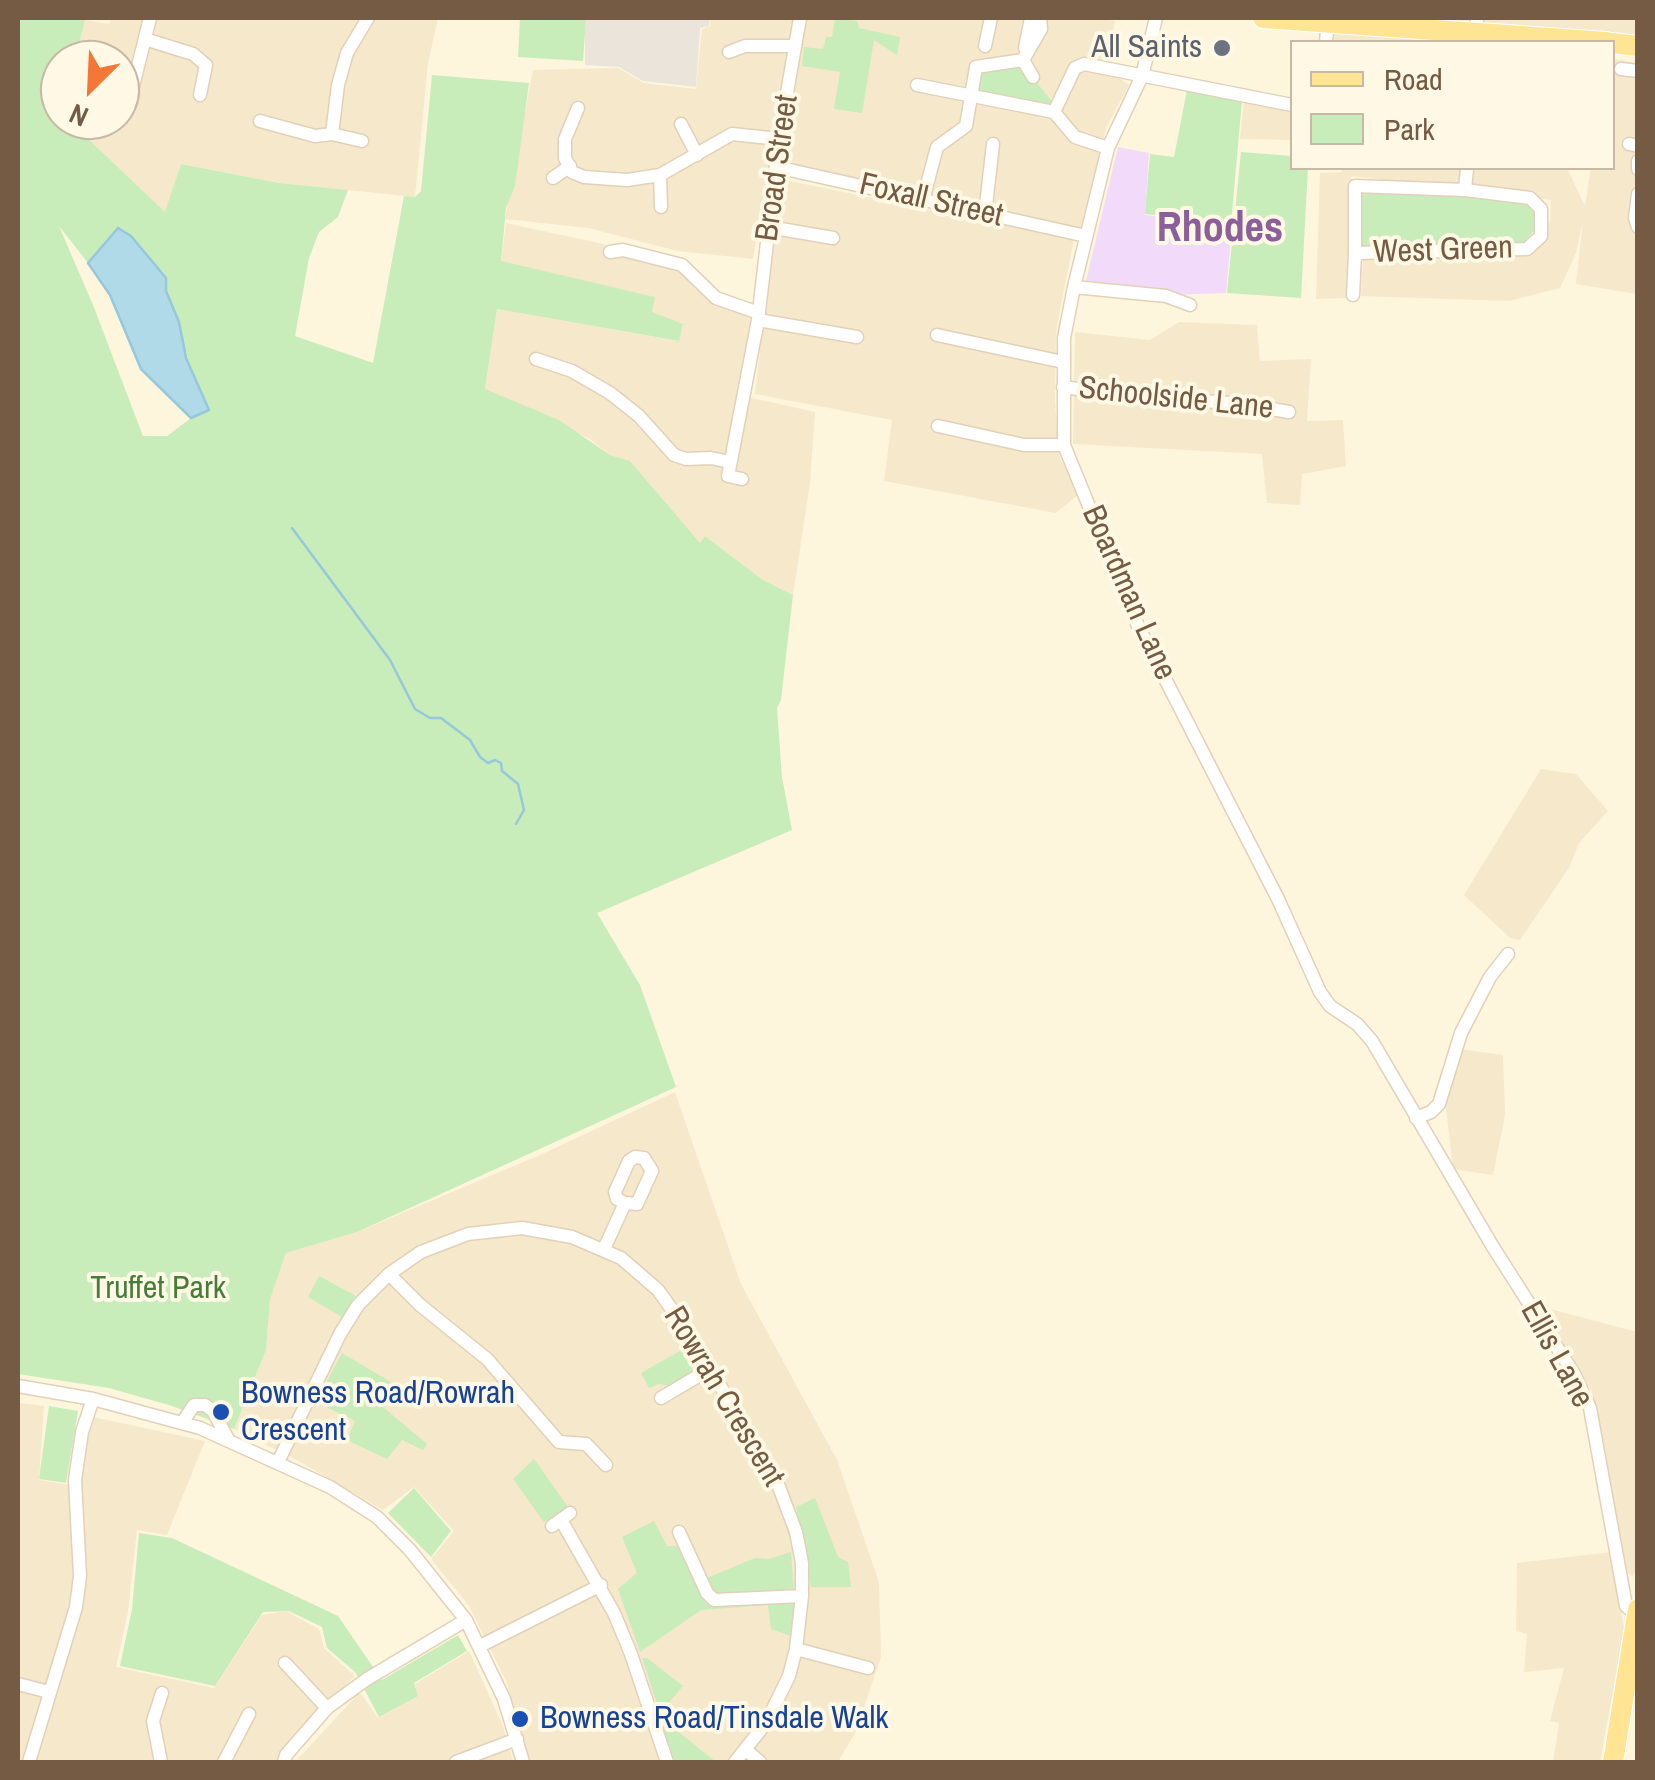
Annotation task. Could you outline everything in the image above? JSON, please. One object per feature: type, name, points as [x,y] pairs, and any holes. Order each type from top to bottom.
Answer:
[{"type":"main road","points":[[1264,18],[1355,20],[1578,40]]},
{"type":"main road","points":[[1613,1762],[1630,1701],[1636,1612]]},
{"type":"street","points":[[140,59],[150,18]]},
{"type":"street","points":[[332,134],[338,85],[347,54],[368,18]]},
{"type":"street","name":"Broad Street","points":[[729,469],[759,316],[778,139],[800,18]]},
{"type":"street","points":[[985,46],[990,18]]},
{"type":"street","points":[[1031,18],[1023,60],[1032,77]]},
{"type":"street","points":[[1023,60],[1040,29],[1040,18]]},
{"type":"street","name":"Boardman Lane","points":[[1156,18],[1142,76],[1108,148],[1074,287],[1064,338],[1064,445],[1138,626],[1278,899],[1320,992],[1330,1006],[1366,1033],[1416,1118]]},
{"type":"street","points":[[1326,40],[1328,20]]},
{"type":"street","points":[[145,39],[193,54],[206,65],[200,95]]},
{"type":"street","points":[[730,52],[745,46],[795,46]]},
{"type":"street","points":[[923,200],[936,147],[966,126],[976,66],[1023,60]]},
{"type":"street","points":[[1054,112],[1075,68],[1084,64],[1290,104]]},
{"type":"street","points":[[1621,69],[1638,71]]},
{"type":"street","points":[[917,85],[1054,112],[1075,137],[1108,148]]},
{"type":"street","points":[[578,108],[564,139],[572,172],[584,177],[627,180],[660,175],[732,134],[778,139]]},
{"type":"street","points":[[260,121],[316,136],[332,134],[362,141]]},
{"type":"street","points":[[680,124],[697,155]]},
{"type":"street","points":[[985,214],[993,144]]},
{"type":"street","points":[[553,178],[570,166]]},
{"type":"street","name":"Foxall Street","points":[[776,167],[1086,236]]},
{"type":"street","points":[[1466,190],[1467,170]]},
{"type":"street","points":[[660,175],[661,207]]},
{"type":"street","name":"West Green","points":[[1353,295],[1355,186],[1466,190],[1530,198],[1541,210],[1542,236],[1527,249],[1354,253]]},
{"type":"street","points":[[1638,194],[1634,218],[1638,227]]},
{"type":"street","points":[[769,227],[833,238]]},
{"type":"street","points":[[610,252],[623,250],[682,265],[716,298],[759,316],[856,338]]},
{"type":"street","points":[[1074,287],[1166,296],[1190,305]]},
{"type":"street","points":[[937,335],[1063,362]]},
{"type":"street","points":[[539,376],[540,360],[590,380],[639,416],[674,455],[686,459],[711,458],[742,479]]},
{"type":"street","name":"Schoolside Lane","points":[[1063,387],[1244,404],[1289,412]]},
{"type":"street","points":[[938,426],[1024,445],[1064,445]]},
{"type":"street","points":[[1416,1118],[1439,1104],[1468,1017],[1508,954]]},
{"type":"street","name":"Ellis Lane","points":[[1416,1118],[1574,1374],[1590,1408],[1619,1577],[1626,1606],[1636,1612]]},
{"type":"street","points":[[604,1249],[625,1203]]},
{"type":"street","name":"Rowrah Crescent","points":[[278,1462],[340,1334],[358,1306],[389,1274],[421,1252],[482,1231],[522,1228],[546,1231],[604,1249],[658,1290],[694,1339],[789,1511],[802,1563],[796,1649],[778,1699],[735,1762]]},
{"type":"street","points":[[389,1274],[420,1305],[486,1358],[559,1442],[586,1444],[606,1465]]},
{"type":"street","points":[[661,1398],[710,1369]]},
{"type":"street","points":[[18,1386],[94,1399],[182,1423],[330,1487],[377,1517],[410,1550],[466,1620],[504,1699],[522,1762]]},
{"type":"street","points":[[28,1762],[76,1607],[80,1576],[75,1480],[82,1432],[94,1399]]},
{"type":"street","points":[[182,1423],[194,1405],[204,1404],[213,1411],[229,1441]]},
{"type":"street","points":[[561,1520],[601,1584],[632,1654],[666,1762]]},
{"type":"street","points":[[679,1532],[707,1593],[714,1600],[802,1596]]},
{"type":"street","points":[[480,1646],[601,1584]]},
{"type":"street","points":[[284,1762],[327,1708],[367,1679],[466,1620]]},
{"type":"street","points":[[796,1649],[868,1668]]},
{"type":"street","points":[[285,1663],[327,1708]]},
{"type":"street","points":[[18,1684],[48,1692]]},
{"type":"street","points":[[162,1693],[153,1721],[162,1762]]},
{"type":"street","points":[[224,1762],[248,1714]]},
{"type":"street","points":[[456,1762],[516,1739]]},
{"type":"street","points":[[746,1750],[760,1762]]},
{"type":"shaded area","points":[[112,18],[438,18],[428,63],[415,197],[279,183],[181,164],[166,213],[87,140],[140,140],[140,40],[80,40],[85,20],[109,24]]},
{"type":"shaded area","points":[[585,18],[710,18],[709,26],[700,28],[696,87],[643,81],[619,67],[585,65]]},
{"type":"shaded area","points":[[711,18],[794,18],[753,259],[678,251],[588,228],[505,219],[533,70],[618,68],[644,83],[696,89],[702,29],[710,26]]},
{"type":"shaded area","points":[[806,18],[1115,21],[1104,68],[1129,85],[1106,128],[1082,230],[784,163]]},
{"type":"shaded area","points":[[1416,18],[1637,18],[1637,36],[1509,24]]},
{"type":"shaded area","points":[[1335,29],[1475,40],[1334,40]]},
{"type":"shaded area","points":[[1615,59],[1637,63],[1637,294],[1576,284],[1583,220],[1576,253],[1560,288],[1509,301],[1361,296],[1363,257],[1524,249],[1550,222],[1551,200],[1351,176],[1348,298],[1316,299],[1320,173],[1568,170],[1585,206],[1591,170],[1615,170]]},
{"type":"shaded area","points":[[1244,100],[1290,105],[1290,140],[1240,139]]},
{"type":"shaded area","points":[[1118,147],[1149,153],[1145,215],[1232,225],[1226,293],[1173,295],[1085,285]]},
{"type":"shaded area","points":[[780,179],[1074,239],[1056,331],[1055,402],[1059,455],[1078,495],[1056,513],[884,481],[892,420],[755,394]]},
{"type":"shaded area","points":[[506,223],[603,244],[640,260],[684,270],[695,289],[751,315],[739,395],[815,412],[810,483],[793,595],[763,580],[705,536],[700,544],[630,461],[610,455],[590,439],[485,390],[497,309],[678,341],[683,325],[651,312],[654,297],[501,262]]},
{"type":"shaded area","points":[[1179,322],[1257,325],[1260,361],[1311,359],[1307,421],[1343,420],[1346,466],[1302,474],[1300,505],[1267,503],[1262,454],[1073,444],[1075,332],[1150,340]]},
{"type":"shaded area","points":[[1541,769],[1576,774],[1608,811],[1579,843],[1569,868],[1520,940],[1510,938],[1464,895]]},
{"type":"shaded area","points":[[1453,1048],[1503,1055],[1505,1115],[1493,1175],[1453,1169],[1446,1108]]},
{"type":"shaded area","points":[[675,1092],[741,1284],[837,1460],[879,1582],[881,1657],[855,1733],[838,1762],[757,1762],[753,1758],[747,1762],[526,1762],[507,1683],[469,1606],[431,1559],[454,1531],[414,1487],[383,1510],[234,1429],[266,1350],[270,1298],[286,1253],[357,1232],[540,1155]]},
{"type":"shaded area","points":[[1535,1305],[1637,1332],[1638,1564],[1633,1577],[1623,1569],[1592,1391]]},
{"type":"shaded area","points":[[18,1403],[44,1406],[39,1480],[70,1485],[93,1417],[205,1441],[167,1535],[137,1530],[128,1612],[116,1667],[214,1688],[262,1615],[286,1611],[319,1629],[324,1648],[355,1676],[277,1762],[18,1762]]},
{"type":"shaded area","points":[[1612,1552],[1624,1629],[1600,1762],[1553,1762],[1559,1723],[1550,1721],[1564,1668],[1524,1672],[1527,1634],[1516,1631],[1517,1563]]},
{"type":"shaded area","points":[[469,1651],[503,1726],[513,1762],[295,1762],[360,1692],[378,1718],[417,1696],[415,1684]]},
{"type":"green space","name":"Truffet Park","points":[[18,18],[85,20],[80,40],[40,40],[40,140],[89,140],[165,212],[181,164],[279,183],[348,190],[338,217],[319,232],[309,258],[295,336],[373,363],[404,196],[415,197],[421,191],[432,75],[529,83],[515,186],[506,208],[501,261],[655,297],[652,312],[683,324],[679,341],[497,309],[485,389],[559,420],[610,455],[630,461],[700,543],[705,536],[763,580],[793,595],[777,708],[782,777],[792,830],[597,913],[640,985],[676,1087],[357,1232],[286,1253],[270,1299],[266,1350],[234,1429],[109,1388],[18,1374]],"holes":[[[59,226],[88,263],[118,229],[131,236],[166,278],[186,358],[209,410],[167,436],[143,436]]]},
{"type":"green space","points":[[520,18],[586,18],[583,61],[518,57]]},
{"type":"green space","points":[[835,18],[857,21],[859,28],[900,37],[897,55],[874,40],[862,113],[834,109],[840,72],[802,66],[804,47],[823,49],[826,37],[832,37]]},
{"type":"green space","points":[[1022,64],[1053,103],[1048,106],[975,94],[979,69]]},
{"type":"green space","points":[[1187,90],[1242,100],[1231,224],[1145,214],[1150,154],[1174,157]]},
{"type":"green space","points":[[1241,152],[1290,156],[1290,170],[1308,170],[1301,298],[1227,293]]},
{"type":"green space","points":[[1360,189],[1524,198],[1535,206],[1534,231],[1523,243],[1359,246]]},
{"type":"green space","points":[[319,1276],[356,1296],[342,1317],[308,1297]]},
{"type":"green space","points":[[687,1347],[700,1372],[671,1386],[659,1384],[649,1388],[641,1373]]},
{"type":"green space","points":[[342,1353],[396,1385],[384,1408],[427,1444],[423,1450],[402,1440],[387,1459],[347,1440],[355,1421],[316,1402]]},
{"type":"green space","points":[[49,1406],[78,1411],[66,1483],[39,1479]]},
{"type":"green space","points":[[534,1459],[568,1507],[544,1522],[513,1479]]},
{"type":"green space","points":[[414,1488],[451,1531],[431,1557],[388,1513]]},
{"type":"green space","points":[[815,1498],[838,1557],[848,1562],[851,1587],[811,1587],[796,1507]]},
{"type":"green space","points":[[654,1521],[667,1546],[679,1546],[695,1583],[755,1558],[769,1559],[791,1552],[795,1608],[791,1636],[771,1629],[768,1605],[701,1610],[640,1652],[618,1589],[637,1573],[622,1537]]},
{"type":"green space","points":[[139,1533],[172,1538],[338,1616],[382,1680],[458,1635],[467,1651],[414,1683],[418,1696],[379,1717],[355,1672],[327,1648],[322,1627],[289,1611],[263,1612],[215,1686],[120,1666],[132,1609]]},
{"type":"green space","points":[[642,1658],[683,1686],[660,1713]]},
{"type":"green space","points":[[659,1716],[716,1762],[675,1762]]},
{"type":"water","points":[[118,228],[131,236],[166,278],[166,291],[179,322],[186,358],[209,410],[191,418],[141,369],[110,295],[88,263]]},
{"type":"waterway","points":[[292,528],[390,660],[415,709],[430,718],[441,718],[470,740],[480,757],[488,763],[501,763],[502,771],[518,784],[524,810],[516,824]]},
{"type":"place","name":"All Saints","points":[[1222,48]]},
{"type":"place","name":"Bowness Road/Rowrah Crescent","points":[[221,1412]]},
{"type":"place","name":"Bowness Road/Tinsdale Walk","points":[[520,1719]]},
{"type":"district","name":"Rhodes","points":[[1220,230]]}]
